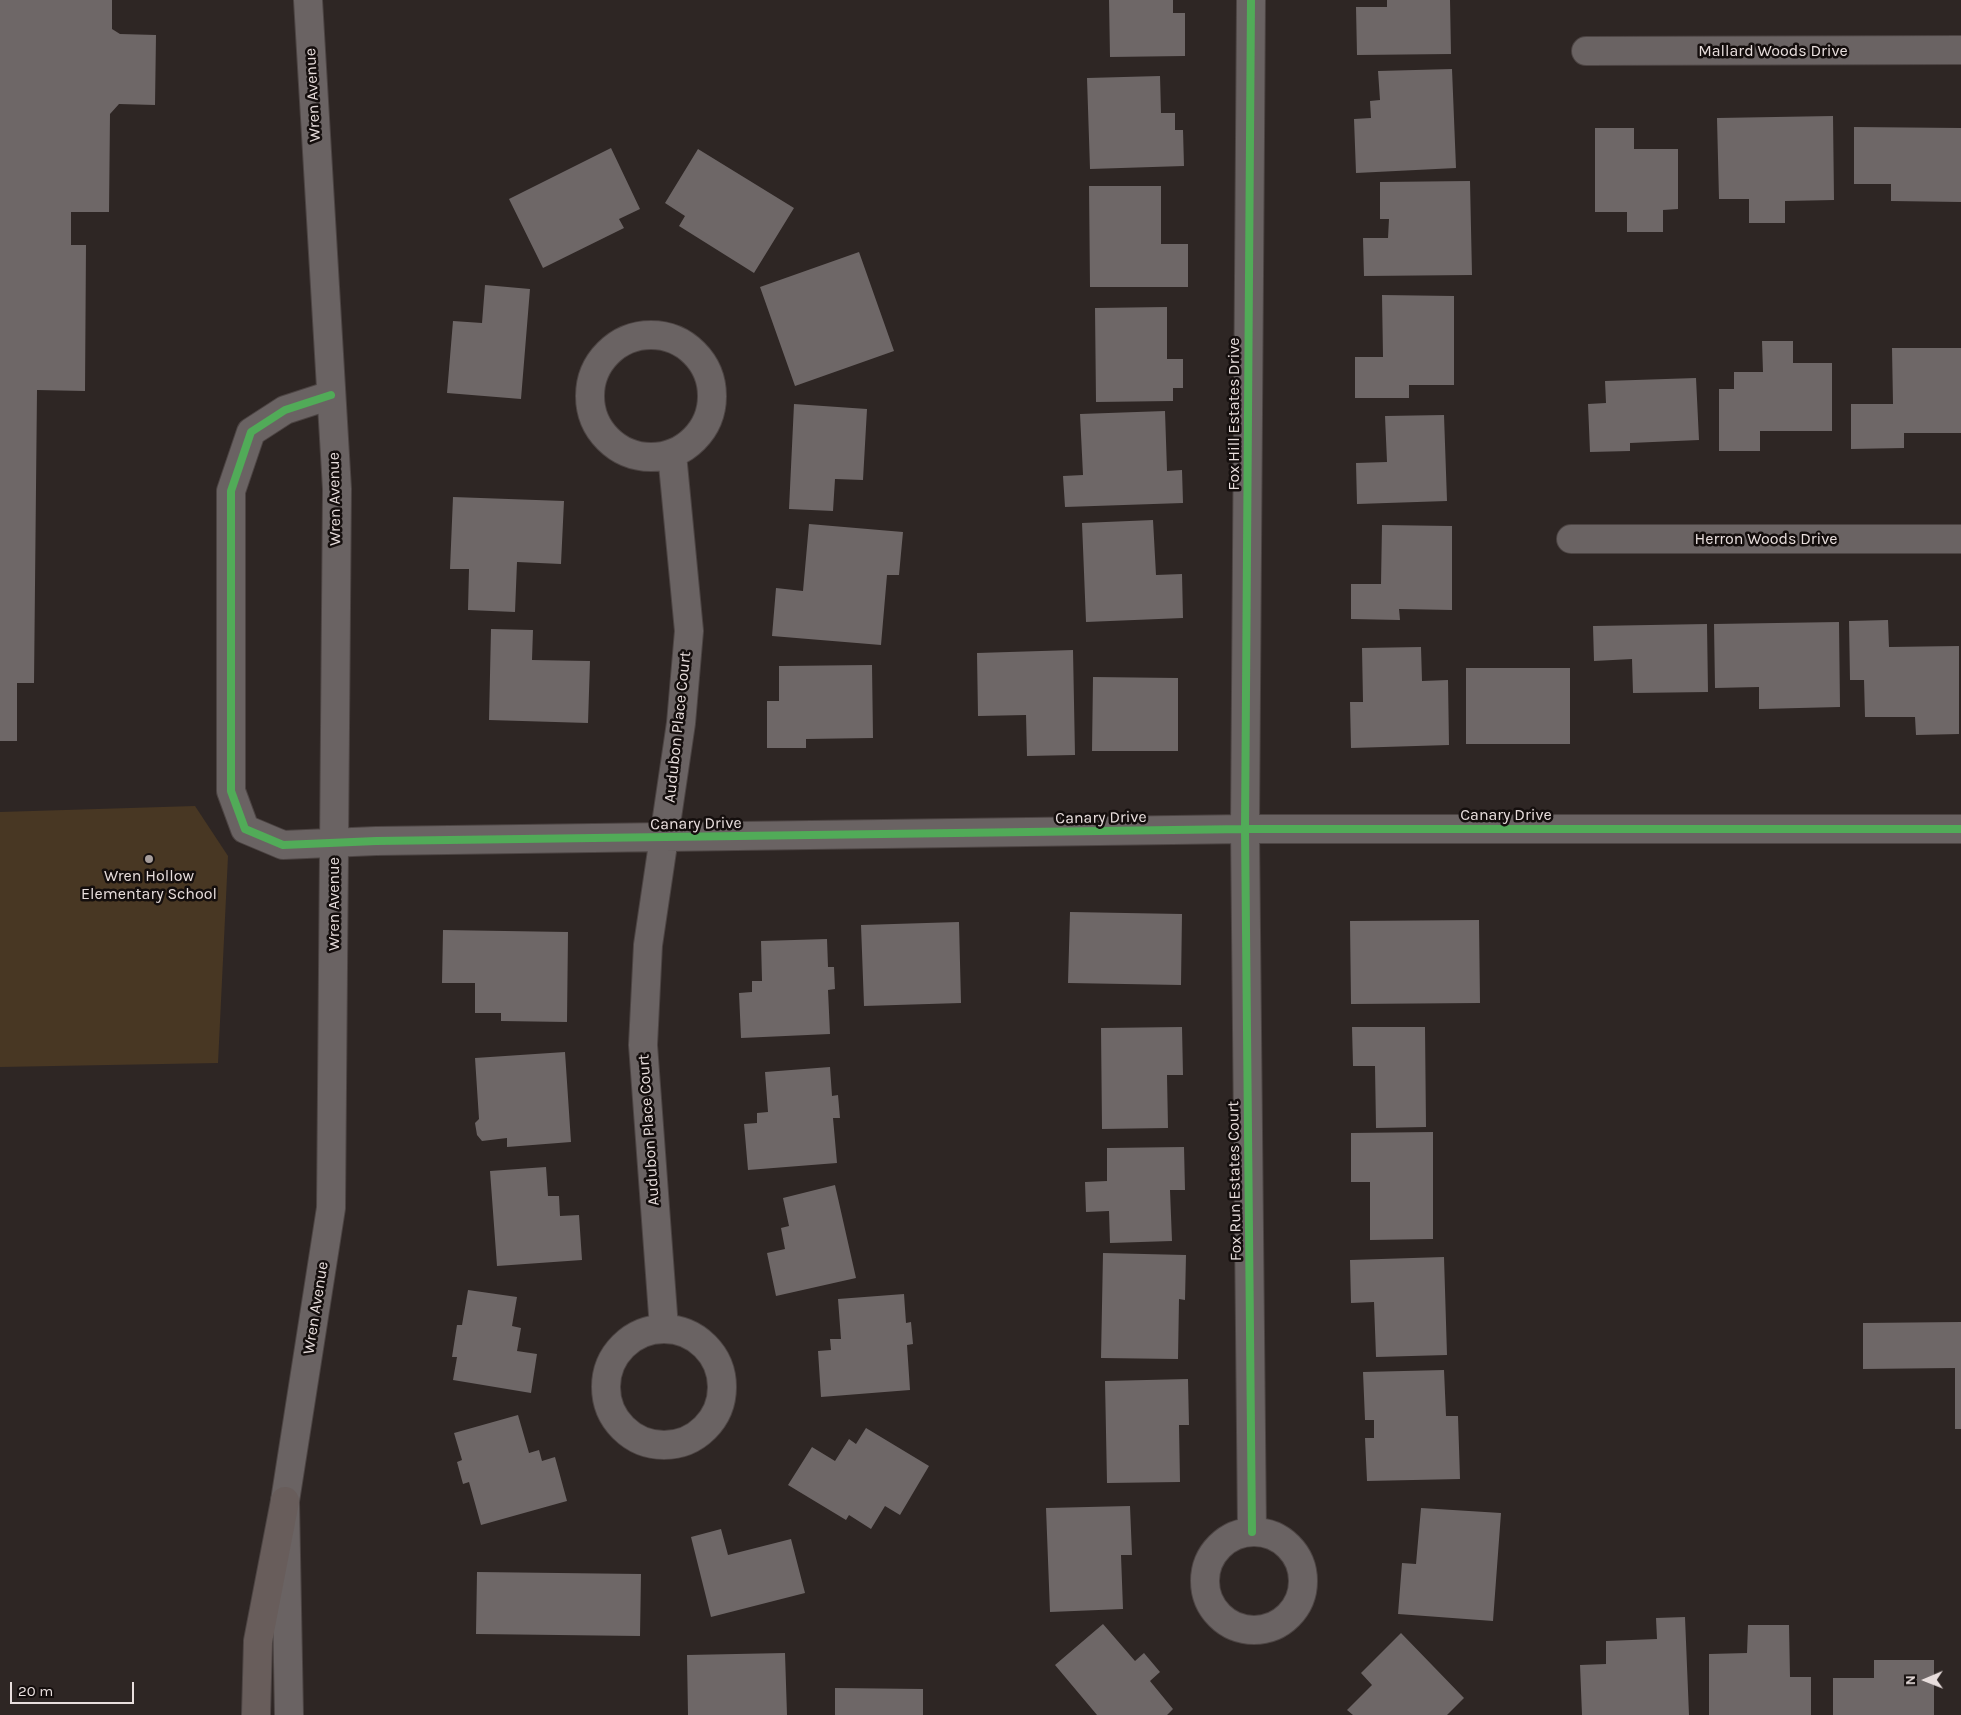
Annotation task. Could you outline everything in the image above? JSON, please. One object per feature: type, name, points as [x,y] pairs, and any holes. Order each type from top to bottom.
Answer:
[{"type":"main road","points":[[256,1715],[258,1641],[285,1501]]},
{"type":"street","name":"Wren Avenue","points":[[289,1715],[285,1501],[331,1208],[336,489],[308,0]]},
{"type":"street","name":"Fox Hill Estates Drive","points":[[1245,829],[1251,0]]},
{"type":"street","name":"Mallard Woods Drive","points":[[1586,51],[1961,50]]},
{"type":"street","points":[[659,334],[674,339],[692,350],[702,360],[711,379],[712,405],[700,433],[685,447],[672,454],[651,458],[632,454],[613,444],[598,427],[591,406],[591,383],[600,363],[608,352],[625,340],[638,336],[659,334]]},
{"type":"street","name":"Canary Drive","points":[[331,395],[285,410],[251,432],[231,491],[232,791],[245,829],[283,845],[334,842],[665,839],[1245,829],[1961,829]]},
{"type":"street","name":"Audubon Place Court","points":[[664,1328],[643,1045],[648,945],[665,839],[680,723],[688,631],[672,454]]},
{"type":"street","name":"Herron Woods Drive","points":[[1571,540],[1961,539]]},
{"type":"street","name":"Fox Run Estates Court","points":[[1245,829],[1252,1532]]},
{"type":"street","points":[[664,1328],[689,1335],[709,1351],[717,1364],[722,1384],[720,1402],[710,1421],[700,1432],[675,1444],[654,1444],[642,1441],[625,1431],[615,1420],[607,1401],[606,1379],[612,1360],[630,1340],[648,1331],[664,1328]]},
{"type":"shaded area","points":[[195,806],[228,856],[218,1063],[0,1067],[0,812]]},
{"type":"building","points":[[0,0],[112,0],[112,29],[120,34],[156,35],[155,105],[119,104],[110,114],[109,212],[71,212],[71,245],[86,245],[85,391],[37,390],[34,683],[17,683],[17,741],[0,741]]},
{"type":"building","points":[[1109,0],[1173,0],[1173,13],[1185,13],[1185,56],[1110,57]]},
{"type":"building","points":[[1387,0],[1450,0],[1451,54],[1357,55],[1356,7],[1387,7]]},
{"type":"building","points":[[1452,69],[1456,168],[1356,173],[1354,119],[1371,118],[1370,101],[1380,100],[1378,71]]},
{"type":"building","points":[[1160,76],[1161,113],[1175,113],[1175,130],[1183,130],[1184,166],[1090,169],[1087,78]]},
{"type":"building","points":[[1833,116],[1834,200],[1785,201],[1785,223],[1749,223],[1749,199],[1719,199],[1717,118]]},
{"type":"building","points":[[1854,127],[1961,128],[1961,202],[1891,201],[1891,184],[1854,184]]},
{"type":"building","points":[[1595,128],[1634,128],[1634,149],[1678,149],[1678,209],[1663,210],[1663,232],[1627,232],[1627,212],[1595,212]]},
{"type":"building","points":[[611,148],[640,209],[619,219],[624,228],[543,268],[509,199]]},
{"type":"building","points":[[698,149],[794,208],[754,273],[679,226],[685,216],[665,203]]},
{"type":"building","points":[[1470,181],[1472,275],[1364,276],[1363,238],[1388,238],[1389,219],[1380,219],[1380,182]]},
{"type":"building","points":[[1089,186],[1161,186],[1161,244],[1188,244],[1188,287],[1090,287]]},
{"type":"building","points":[[859,252],[894,351],[795,386],[760,287]]},
{"type":"building","points":[[485,285],[530,289],[521,399],[447,393],[453,321],[482,323]]},
{"type":"building","points":[[1382,295],[1454,296],[1454,385],[1409,385],[1409,398],[1355,398],[1355,357],[1383,357]]},
{"type":"building","points":[[1167,307],[1167,359],[1183,359],[1183,388],[1173,388],[1173,401],[1096,402],[1095,308]]},
{"type":"building","points":[[1762,341],[1793,341],[1793,363],[1832,363],[1832,431],[1760,431],[1760,451],[1719,451],[1719,389],[1734,389],[1734,372],[1763,372]]},
{"type":"building","points":[[1892,348],[1961,348],[1961,433],[1904,433],[1904,448],[1851,449],[1851,404],[1893,404]]},
{"type":"building","points":[[1696,378],[1699,440],[1630,443],[1630,451],[1590,452],[1588,404],[1606,403],[1605,381]]},
{"type":"building","points":[[794,404],[867,409],[863,480],[835,479],[833,511],[789,509]]},
{"type":"building","points":[[1165,411],[1167,471],[1182,470],[1183,503],[1065,507],[1063,476],[1083,475],[1080,414]]},
{"type":"building","points":[[1444,415],[1447,501],[1357,504],[1356,463],[1387,462],[1385,416]]},
{"type":"building","points":[[453,497],[564,501],[561,564],[517,562],[515,612],[468,610],[469,569],[450,569]]},
{"type":"building","points":[[1153,520],[1156,575],[1182,574],[1183,618],[1086,622],[1082,523]]},
{"type":"building","points":[[809,524],[903,532],[899,575],[887,575],[881,645],[772,636],[776,588],[803,591]]},
{"type":"building","points":[[1382,525],[1452,526],[1452,610],[1399,609],[1400,620],[1351,619],[1351,584],[1381,584]]},
{"type":"building","points":[[1888,620],[1889,647],[1959,646],[1959,734],[1916,735],[1915,717],[1865,717],[1864,680],[1850,680],[1849,621]]},
{"type":"building","points":[[1839,622],[1840,707],[1759,709],[1759,687],[1715,688],[1714,624]]},
{"type":"building","points":[[1707,624],[1708,692],[1633,693],[1632,659],[1594,661],[1593,626]]},
{"type":"building","points":[[491,629],[533,630],[532,660],[590,661],[588,723],[489,720]]},
{"type":"building","points":[[1421,647],[1422,681],[1448,680],[1449,745],[1351,748],[1350,702],[1363,702],[1362,648]]},
{"type":"building","points":[[1073,650],[1075,755],[1027,756],[1026,715],[978,716],[977,653]]},
{"type":"building","points":[[872,665],[873,738],[806,739],[806,748],[767,748],[767,701],[779,701],[779,666]]},
{"type":"building","points":[[1466,668],[1570,668],[1570,744],[1466,744]]},
{"type":"building","points":[[1093,677],[1178,678],[1178,751],[1092,751]]},
{"type":"building","points":[[1070,912],[1182,914],[1181,985],[1068,983]]},
{"type":"building","points":[[1479,920],[1480,1003],[1351,1004],[1350,921]]},
{"type":"building","points":[[959,922],[961,1003],[864,1006],[861,925]]},
{"type":"building","points":[[443,930],[568,932],[567,1022],[501,1021],[501,1013],[475,1013],[475,983],[442,983]]},
{"type":"building","points":[[827,939],[828,967],[834,967],[835,989],[828,990],[830,1034],[741,1038],[739,993],[752,992],[752,981],[762,981],[761,941]]},
{"type":"building","points":[[1182,1027],[1183,1075],[1167,1075],[1168,1128],[1102,1129],[1101,1028]]},
{"type":"building","points":[[1352,1027],[1425,1027],[1426,1127],[1376,1128],[1375,1066],[1353,1066]]},
{"type":"building","points":[[565,1052],[571,1142],[507,1147],[507,1138],[482,1141],[477,1135],[475,1123],[479,1119],[475,1058]]},
{"type":"building","points":[[830,1067],[832,1096],[838,1095],[840,1118],[833,1118],[837,1163],[748,1170],[744,1124],[757,1123],[757,1113],[768,1112],[765,1072]]},
{"type":"building","points":[[1433,1132],[1433,1239],[1370,1240],[1370,1182],[1351,1182],[1351,1133]]},
{"type":"building","points":[[1184,1147],[1185,1190],[1170,1190],[1172,1241],[1110,1243],[1109,1211],[1086,1212],[1085,1182],[1107,1181],[1107,1148]]},
{"type":"building","points":[[546,1167],[548,1196],[559,1196],[560,1216],[579,1215],[582,1260],[497,1266],[490,1171]]},
{"type":"building","points":[[835,1185],[856,1278],[776,1296],[767,1253],[785,1249],[781,1228],[789,1226],[783,1198]]},
{"type":"building","points":[[1103,1253],[1186,1255],[1185,1300],[1179,1299],[1178,1359],[1101,1358]]},
{"type":"building","points":[[1444,1257],[1447,1355],[1376,1357],[1374,1302],[1351,1303],[1350,1260]]},
{"type":"building","points":[[468,1290],[517,1297],[512,1326],[521,1328],[517,1351],[537,1354],[531,1393],[453,1380],[457,1357],[452,1357],[457,1325],[462,1325]]},
{"type":"building","points":[[904,1294],[906,1323],[911,1322],[913,1344],[907,1345],[910,1390],[821,1397],[818,1351],[831,1350],[830,1339],[841,1339],[838,1299]]},
{"type":"building","points":[[1961,1322],[1961,1429],[1955,1429],[1955,1368],[1863,1369],[1863,1323]]},
{"type":"building","points":[[1444,1370],[1446,1416],[1458,1416],[1460,1479],[1367,1481],[1365,1438],[1374,1438],[1374,1420],[1365,1420],[1363,1372]]},
{"type":"building","points":[[1188,1379],[1189,1425],[1179,1425],[1180,1482],[1107,1483],[1105,1381]]},
{"type":"building","points":[[518,1415],[529,1453],[539,1450],[542,1461],[555,1457],[567,1501],[481,1525],[469,1482],[463,1484],[457,1462],[462,1460],[454,1433]]},
{"type":"building","points":[[866,1428],[929,1466],[900,1515],[885,1506],[871,1529],[849,1515],[846,1520],[788,1485],[812,1447],[835,1461],[849,1439],[856,1444]]},
{"type":"building","points":[[1130,1506],[1132,1555],[1121,1555],[1123,1609],[1050,1612],[1046,1508]]},
{"type":"building","points":[[1421,1508],[1501,1513],[1493,1621],[1398,1614],[1402,1563],[1416,1564]]},
{"type":"building","points":[[721,1529],[728,1555],[791,1539],[805,1593],[711,1617],[691,1537]]},
{"type":"building","points":[[477,1572],[641,1574],[640,1636],[476,1634]]},
{"type":"building","points":[[1685,1617],[1689,1715],[1582,1715],[1580,1665],[1606,1664],[1606,1641],[1657,1639],[1656,1618]]},
{"type":"building","points":[[1103,1624],[1135,1661],[1144,1653],[1160,1672],[1150,1681],[1173,1709],[1167,1715],[1097,1715],[1055,1665]]},
{"type":"building","points":[[1748,1625],[1789,1625],[1790,1677],[1811,1677],[1811,1715],[1709,1715],[1709,1654],[1747,1653]]},
{"type":"building","points":[[1401,1633],[1464,1698],[1447,1715],[1353,1715],[1347,1710],[1372,1685],[1361,1673]]},
{"type":"building","points":[[785,1653],[787,1715],[688,1715],[687,1655]]},
{"type":"building","points":[[1874,1660],[1934,1660],[1934,1715],[1833,1715],[1833,1678],[1874,1678]]},
{"type":"building","points":[[835,1688],[923,1689],[923,1715],[835,1715]]},
{"type":"cycle path","points":[[1251,0],[1245,829],[1252,1532]]},
{"type":"cycle path","points":[[331,395],[285,410],[251,432],[231,491],[231,791],[245,829],[283,845],[376,841],[1245,829],[1961,829]]},
{"type":"place","name":"Wren Hollow Elementary School","points":[[149,859]]}]
